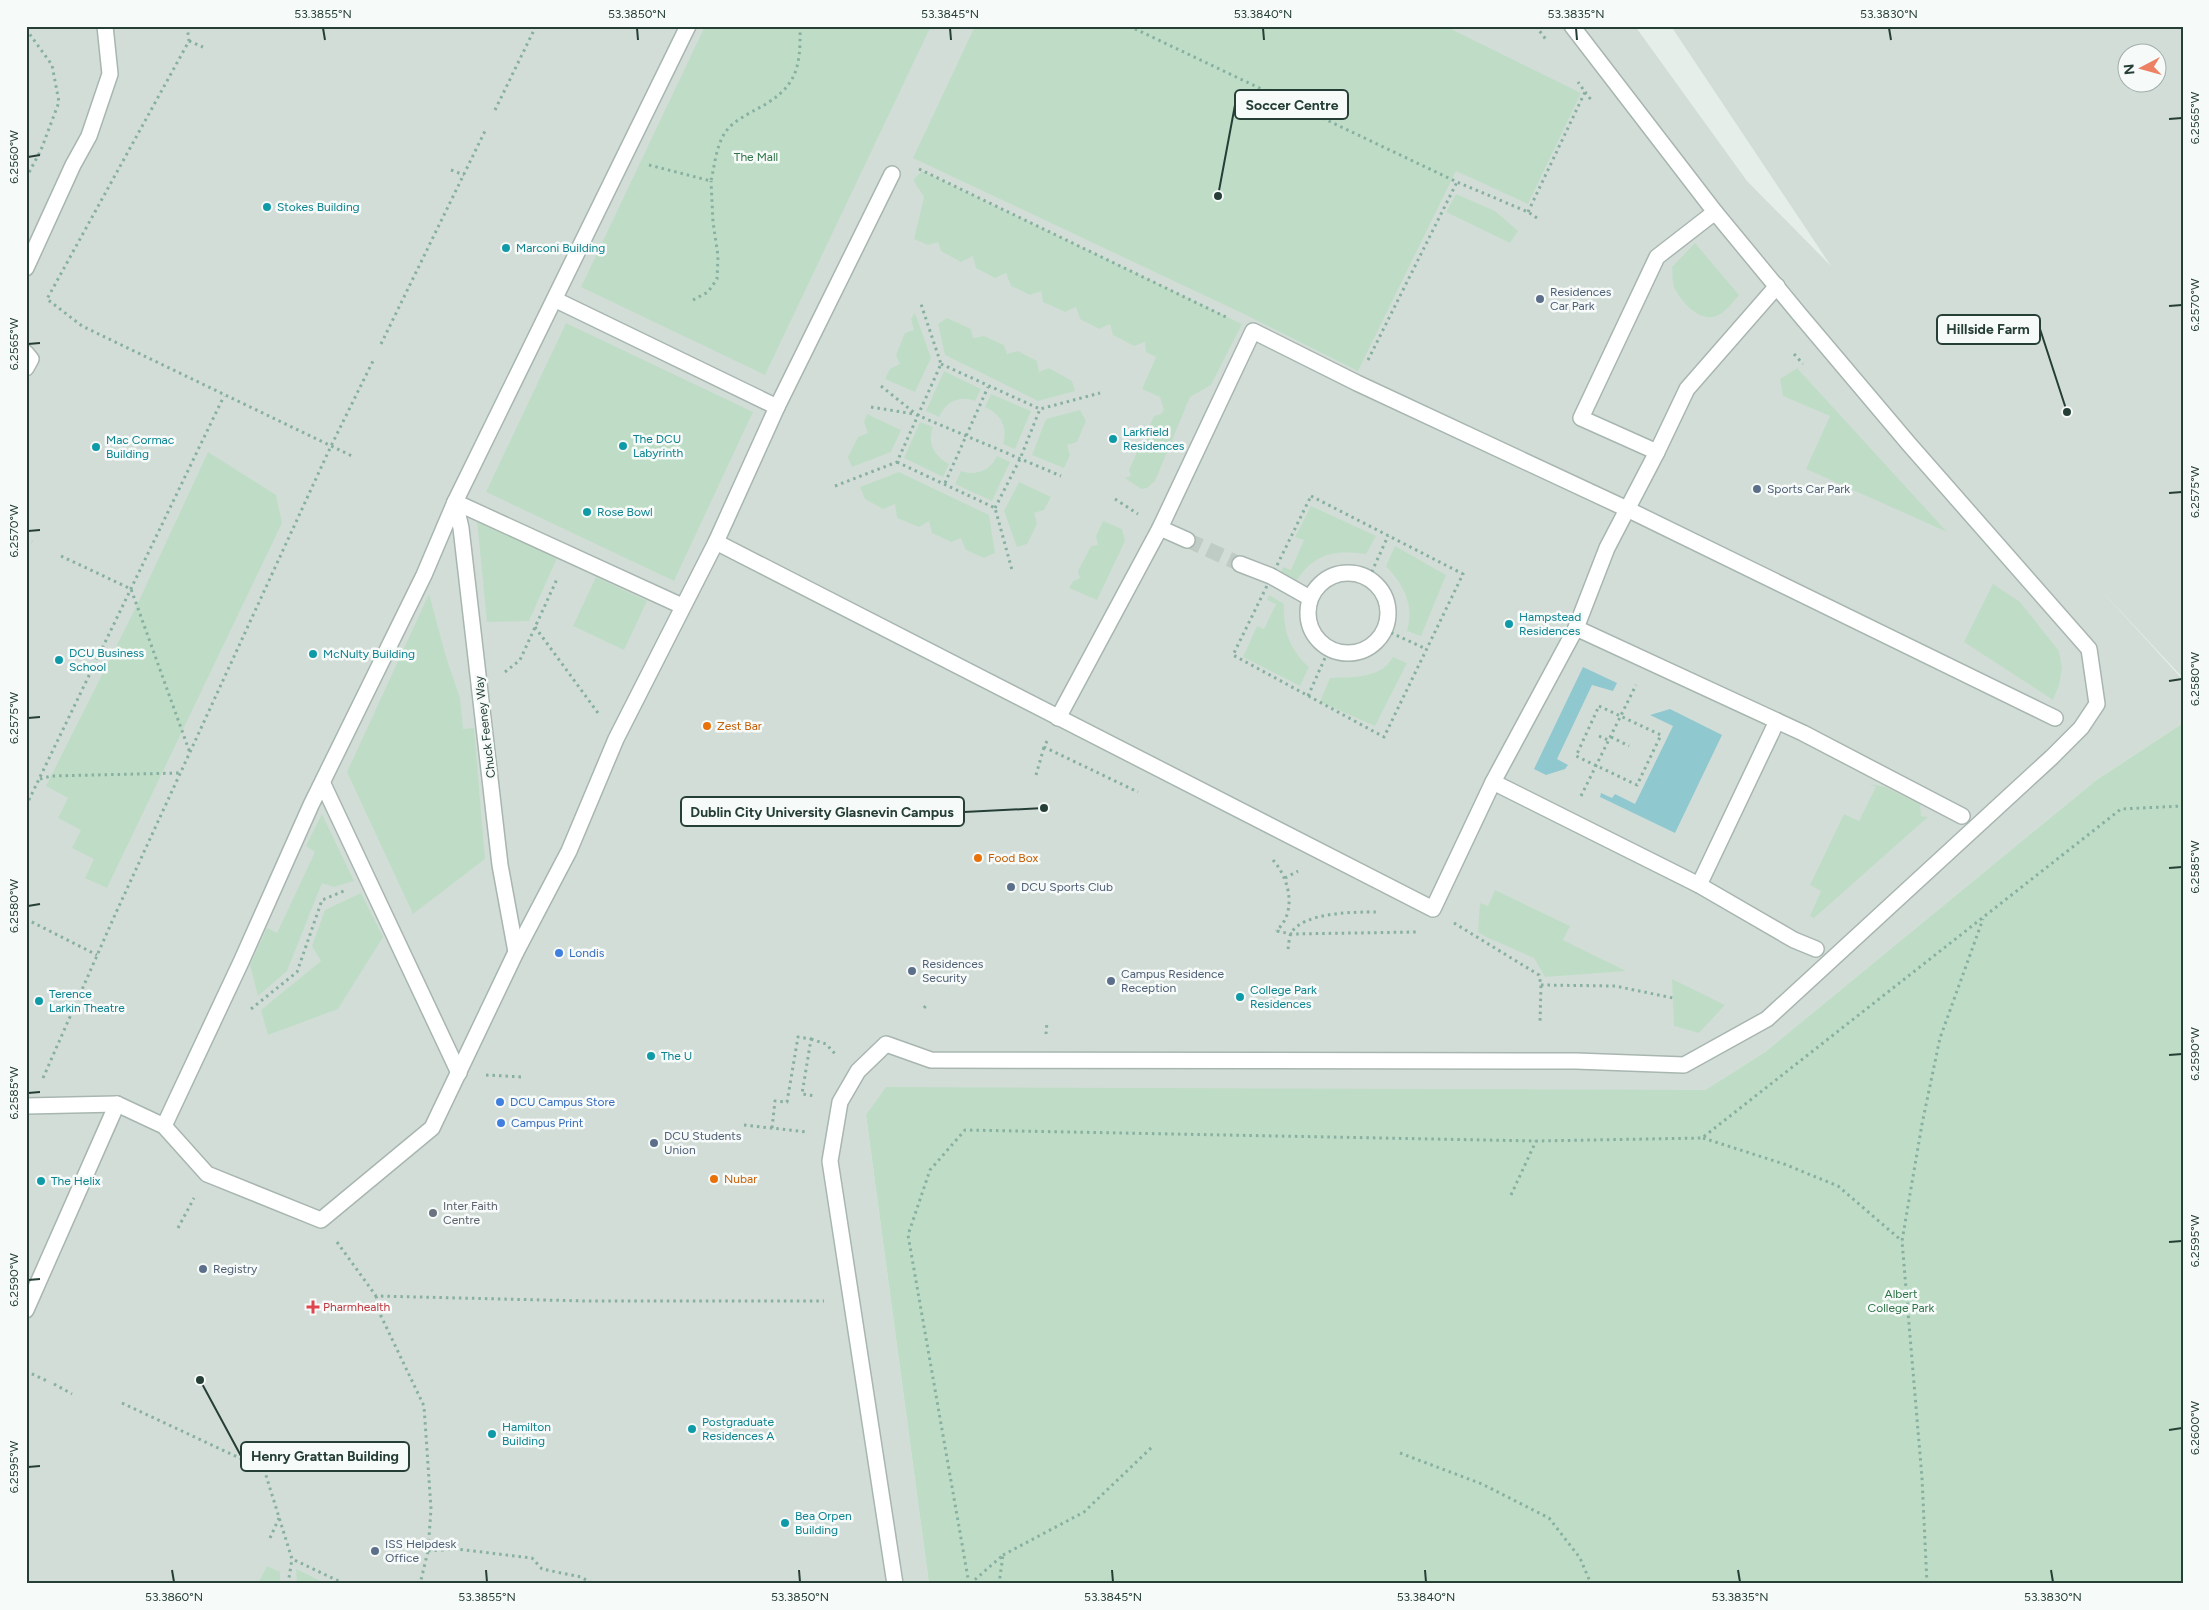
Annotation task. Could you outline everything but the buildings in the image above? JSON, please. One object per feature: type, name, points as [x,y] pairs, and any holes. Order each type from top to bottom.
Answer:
[{"type":"street","points":[[26,268],[73,165],[89,136],[110,74],[105,26]]},
{"type":"street","points":[[164,1126],[323,784],[424,575],[455,502],[556,300],[688,26]]},
{"type":"street","points":[[895,1584],[830,1161],[840,1102],[858,1071],[886,1044],[930,1060],[1576,1061],[1684,1065],[1767,1019],[2045,764],[2081,728],[2097,704],[2089,649],[1909,444],[1715,212],[1572,26]]},
{"type":"street","points":[[29,1106],[116,1104],[164,1126],[207,1174],[321,1220],[432,1128],[516,952],[569,851],[616,739],[716,542],[777,408],[892,174]]},
{"type":"street","points":[[1657,452],[1581,418],[1656,257],[1715,212]]},
{"type":"street","points":[[716,542],[1433,909],[1493,782],[1576,628],[1607,548],[1657,452],[1687,389],[1777,286]]},
{"type":"street","points":[[556,300],[777,408]]},
{"type":"street","points":[[1058,718],[1160,528],[1254,331],[1357,382],[1627,509],[2055,718]]},
{"type":"street","points":[[26,353],[31,359],[26,368]]},
{"type":"street","points":[[455,502],[682,606]]},
{"type":"street","name":"Chuck Feeney Way","points":[[455,502],[461,528],[500,865],[516,952]]},
{"type":"street","points":[[1160,528],[1187,540]]},
{"type":"street","points":[[1240,564],[1271,576],[1310,598]]},
{"type":"street","points":[[1346,573],[1358,574],[1369,578],[1383,592],[1387,601],[1389,611],[1385,630],[1378,641],[1367,649],[1355,653],[1342,653],[1329,649],[1319,642],[1308,621],[1310,598],[1316,588],[1325,580],[1336,575],[1346,573]]},
{"type":"street","points":[[1576,628],[1803,732],[1962,816]]},
{"type":"street","points":[[1699,885],[1777,721]]},
{"type":"street","points":[[1493,782],[1699,885],[1794,940],[1816,949]]},
{"type":"street","points":[[323,784],[459,1073]]},
{"type":"street","points":[[26,1310],[116,1104]]},
{"type":"path","points":[[187,26],[189,40],[47,299],[82,326],[352,456]]},
{"type":"path","points":[[495,110],[536,26]]},
{"type":"path","points":[[693,300],[708,292],[717,279],[718,256],[713,222],[711,181],[717,153],[727,129],[780,96],[792,80],[800,57],[800,26]]},
{"type":"path","points":[[1129,26],[1457,182],[1528,212],[1537,218]]},
{"type":"path","points":[[1536,26],[1552,48]]},
{"type":"path","points":[[26,29],[52,65],[60,102],[41,150],[26,178]]},
{"type":"path","points":[[189,40],[203,47]]},
{"type":"path","points":[[1528,212],[1585,92],[1574,77]]},
{"type":"path","points":[[381,344],[485,131]]},
{"type":"path","points":[[625,158],[711,181]]},
{"type":"path","points":[[916,168],[1254,331]]},
{"type":"path","points":[[451,170],[464,175]]},
{"type":"path","points":[[1357,382],[1457,182]]},
{"type":"path","points":[[897,462],[941,364],[921,304]]},
{"type":"path","points":[[1790,348],[1805,367]]},
{"type":"path","points":[[29,1106],[331,446],[373,361]]},
{"type":"path","points":[[941,364],[1040,409],[1100,393]]},
{"type":"path","points":[[881,386],[917,415]]},
{"type":"path","points":[[945,484],[988,387]]},
{"type":"path","points":[[26,806],[224,396]]},
{"type":"path","points":[[871,407],[917,415],[1061,476]]},
{"type":"path","points":[[1012,570],[995,508],[1020,459],[1040,409]]},
{"type":"path","points":[[835,486],[897,462],[995,508]]},
{"type":"path","points":[[1311,496],[1388,536],[1463,574],[1384,736],[1233,655],[1311,496]]},
{"type":"path","points":[[1369,578],[1388,536]]},
{"type":"path","points":[[26,539],[32,542]]},
{"type":"path","points":[[62,556],[131,589],[190,753]]},
{"type":"path","points":[[479,680],[509,671],[520,660],[535,626],[616,739]]},
{"type":"path","points":[[1385,630],[1426,649]]},
{"type":"path","points":[[1308,696],[1329,649]]},
{"type":"path","points":[[1569,819],[1647,662]]},
{"type":"path","points":[[1599,706],[1660,735],[1637,785],[1597,766],[1576,756],[1599,706]]},
{"type":"path","points":[[1036,775],[1044,747],[1058,718]]},
{"type":"path","points":[[1599,736],[1629,746]]},
{"type":"path","points":[[1044,747],[1142,793]]},
{"type":"path","points":[[40,778],[51,776],[181,773]]},
{"type":"path","points":[[1702,1138],[2120,809],[2183,806]]},
{"type":"path","points":[[1270,857],[1285,878],[1288,888],[1289,909],[1283,924],[1276,931],[1291,934],[1421,932]]},
{"type":"path","points":[[244,1013],[297,972],[322,900],[369,881]]},
{"type":"path","points":[[1433,909],[1539,975],[1541,985],[1540,1022]]},
{"type":"path","points":[[1288,949],[1291,934],[1302,923],[1343,912],[1378,912]]},
{"type":"path","points":[[1927,1584],[1922,1478],[1902,1241],[1922,1124],[1940,1038],[1983,917]]},
{"type":"path","points":[[26,919],[97,955]]},
{"type":"path","points":[[1541,985],[1616,986],[1672,998]]},
{"type":"path","points":[[924,1008],[926,1004]]},
{"type":"path","points":[[1046,1034],[1047,1022]]},
{"type":"path","points":[[772,1128],[774,1101],[787,1102],[798,1037],[826,1044],[840,1058]]},
{"type":"path","points":[[810,1039],[802,1094],[815,1096]]},
{"type":"path","points":[[459,1073],[523,1077]]},
{"type":"path","points":[[744,1125],[810,1133]]},
{"type":"path","points":[[970,1584],[908,1235],[930,1170],[965,1130],[1536,1141],[1702,1138],[1784,1164],[1838,1186],[1902,1241]]},
{"type":"path","points":[[1511,1195],[1536,1141]]},
{"type":"path","points":[[178,1228],[207,1174]]},
{"type":"path","points":[[321,1220],[376,1296],[381,1316],[424,1406],[431,1509],[428,1552],[420,1584]]},
{"type":"path","points":[[376,1296],[585,1300],[824,1300]]},
{"type":"path","points":[[26,1371],[47,1381]]},
{"type":"path","points":[[54,1384],[72,1394]]},
{"type":"path","points":[[122,1404],[244,1460]]},
{"type":"path","points":[[970,1584],[1003,1555],[1084,1512],[1152,1447]]},
{"type":"path","points":[[1400,1453],[1482,1484],[1549,1518],[1580,1558],[1591,1584]]},
{"type":"path","points":[[264,1470],[292,1559],[288,1584]]},
{"type":"path","points":[[270,1538],[279,1517]]},
{"type":"path","points":[[428,1552],[456,1549],[532,1558],[542,1570],[582,1576],[593,1584]]},
{"type":"path","points":[[999,1584],[1003,1555]]},
{"type":"path","points":[[292,1559],[345,1584]]},
{"type":"shaded area","points":[[26,26],[1635,26],[1747,181],[1831,266],[1671,26],[2183,26],[2183,678],[2099,588],[2183,680],[2183,723],[2095,781],[1765,1052],[1705,1090],[866,1115],[929,1584],[26,1584]]},
{"type":"green space","name":"The Mall","points":[[705,26],[931,26],[765,375],[581,287]]},
{"type":"green space","points":[[975,26],[1445,26],[1581,93],[1528,204],[1456,171],[1358,371],[1246,315],[913,158]]},
{"type":"green space","points":[[922,171],[1242,324],[1211,385],[1190,397],[1155,481],[1147,488],[1141,489],[1125,478],[1131,476],[1129,470],[1140,445],[1149,443],[1145,435],[1154,416],[1161,414],[1164,410],[1160,397],[1142,389],[1156,357],[1146,352],[1145,342],[1134,346],[1113,335],[1110,324],[1099,329],[1080,319],[1076,307],[1065,312],[1043,302],[1041,291],[1030,295],[1011,286],[1006,273],[995,278],[976,268],[973,256],[961,262],[941,251],[938,242],[928,245],[914,239],[924,197],[913,180]]},
{"type":"green space","points":[[1456,194],[1495,211],[1518,231],[1510,243],[1446,212]]},
{"type":"green space","points":[[1695,243],[1739,295],[1727,309],[1716,316],[1706,317],[1689,308],[1674,287],[1672,267]]},
{"type":"green space","points":[[915,313],[931,358],[915,392],[885,379],[890,369],[900,364],[896,355],[905,333],[914,330],[911,319]]},
{"type":"green space","points":[[947,318],[971,329],[973,338],[984,336],[1004,345],[1007,354],[1018,351],[1037,361],[1039,372],[1049,368],[1072,381],[1075,391],[1038,401],[945,355],[938,324]]},
{"type":"green space","points":[[566,323],[753,412],[674,581],[486,492]]},
{"type":"green space","points":[[1797,368],[1947,532],[1806,469],[1830,416],[1783,396],[1780,379]]},
{"type":"green space","points":[[944,371],[981,389],[975,401],[958,399],[945,407],[939,417],[926,411]]},
{"type":"green space","points":[[991,394],[1031,411],[1015,449],[1003,444],[1005,432],[1002,422],[995,413],[985,407]]},
{"type":"green space","points":[[1080,410],[1086,421],[1077,442],[1067,445],[1070,455],[1064,468],[1032,455],[1046,419]]},
{"type":"green space","points":[[867,414],[901,430],[891,452],[852,467],[848,457],[858,437],[868,433],[864,422]]},
{"type":"green space","points":[[920,422],[933,427],[931,444],[939,457],[949,464],[943,477],[904,458]]},
{"type":"green space","points":[[208,452],[276,495],[282,523],[107,888],[85,878],[94,859],[72,848],[81,830],[58,818],[68,798],[46,786],[137,605]]},
{"type":"green space","points":[[997,456],[1010,462],[992,501],[955,484],[961,471],[972,473],[982,471],[991,465]]},
{"type":"green space","points":[[899,472],[989,515],[995,553],[984,558],[966,550],[961,538],[951,542],[932,533],[929,521],[919,527],[897,518],[895,504],[883,509],[865,499],[860,487]]},
{"type":"green space","points":[[1019,482],[1051,497],[1044,510],[1034,513],[1037,524],[1027,544],[1017,547],[1004,511]]},
{"type":"green space","points":[[1311,506],[1376,536],[1366,554],[1335,553],[1318,559],[1303,572],[1296,582],[1280,574],[1283,567],[1291,570],[1304,540],[1295,537]]},
{"type":"green space","points":[[477,521],[557,558],[529,621],[487,622]]},
{"type":"green space","points":[[1103,521],[1122,529],[1125,541],[1097,600],[1069,588],[1073,581],[1080,578],[1078,571],[1091,546],[1098,545],[1096,536]]},
{"type":"green space","points":[[1395,546],[1446,575],[1421,636],[1407,631],[1409,613],[1406,596],[1398,580],[1386,566]]},
{"type":"green space","points":[[596,577],[647,601],[624,650],[573,626]]},
{"type":"green space","points":[[1993,584],[2020,602],[2059,651],[2062,668],[2059,685],[2053,700],[1964,642]]},
{"type":"green space","points":[[429,594],[446,657],[460,698],[463,729],[474,728],[485,859],[413,914],[347,772]]},
{"type":"green space","points":[[1269,595],[1284,604],[1286,631],[1292,646],[1309,667],[1300,686],[1243,657],[1257,626],[1264,629],[1276,604],[1267,600]]},
{"type":"green space","points":[[1393,657],[1407,663],[1375,726],[1320,702],[1330,678],[1356,677],[1373,673],[1388,664]]},
{"type":"green space","name":"Albert College Park","points":[[2183,723],[2183,1584],[929,1584],[866,1115],[886,1087],[1705,1090],[1765,1052],[2095,781]]},
{"type":"green space","points":[[1869,784],[1885,787],[1920,804],[1921,816],[1928,817],[1814,918],[1810,916],[1821,891],[1810,885],[1844,814],[1859,821],[1876,787]]},
{"type":"green space","points":[[322,814],[354,881],[334,887],[322,883],[287,971],[258,996],[250,965],[267,928],[277,933],[315,852],[306,846]]},
{"type":"green space","points":[[1495,890],[1570,926],[1563,940],[1626,971],[1545,977],[1534,958],[1478,932],[1480,903],[1488,906]]},
{"type":"green space","points":[[361,893],[383,937],[338,1009],[268,1035],[261,1010],[321,961],[312,946],[325,910]]},
{"type":"green space","points":[[1672,979],[1725,1005],[1699,1033],[1674,1026]]},
{"type":"green space","points":[[267,1566],[280,1572],[280,1584],[258,1584]]},
{"type":"green space","points":[[296,1569],[327,1584],[297,1584]]},
{"type":"water","points":[[1583,667],[1617,683],[1613,691],[1592,685],[1557,759],[1568,765],[1565,769],[1546,775],[1534,769]]},
{"type":"water","points":[[1670,709],[1722,735],[1675,833],[1600,797],[1601,793],[1612,798],[1615,794],[1635,804],[1673,726],[1650,715]]},
{"type":"tunnel","points":[[1187,540],[1240,564]]},
{"type":"place","name":"Soccer Centre","points":[[1218,196]]},
{"type":"place","name":"Stokes Building","points":[[267,207]]},
{"type":"place","name":"Marconi Building","points":[[506,248]]},
{"type":"place","name":"Residences Car Park","points":[[1540,299]]},
{"type":"place","name":"Hillside Farm","points":[[2067,412]]},
{"type":"place","name":"Larkfield Residences","points":[[1113,439]]},
{"type":"place","name":"The DCU Labyrinth","points":[[623,446]]},
{"type":"place","name":"Mac Cormac Building","points":[[96,447]]},
{"type":"place","name":"Sports Car Park","points":[[1757,489]]},
{"type":"place","name":"Rose Bowl","points":[[587,512]]},
{"type":"place","name":"Hampstead Residences","points":[[1509,624]]},
{"type":"place","name":"McNulty Building","points":[[313,654]]},
{"type":"place","name":"DCU Business School","points":[[59,660]]},
{"type":"place","name":"Zest Bar","points":[[707,726]]},
{"type":"place","name":"Dublin City University Glasnevin Campus","points":[[1044,808]]},
{"type":"place","name":"Food Box","points":[[978,858]]},
{"type":"place","name":"DCU Sports Club","points":[[1011,887]]},
{"type":"place","name":"Londis","points":[[559,953]]},
{"type":"place","name":"Residences Security","points":[[912,971]]},
{"type":"place","name":"Campus Residence Reception","points":[[1111,981]]},
{"type":"place","name":"College Park Residences","points":[[1240,997]]},
{"type":"place","name":"Terence Larkin Theatre","points":[[39,1001]]},
{"type":"place","name":"The U","points":[[651,1056]]},
{"type":"place","name":"DCU Campus Store","points":[[500,1102]]},
{"type":"place","name":"Campus Print","points":[[501,1123]]},
{"type":"place","name":"DCU Students Union","points":[[654,1143]]},
{"type":"place","name":"Nubar","points":[[714,1179]]},
{"type":"place","name":"The Helix","points":[[41,1181]]},
{"type":"place","name":"Inter Faith Centre","points":[[433,1213]]},
{"type":"place","name":"Registry","points":[[203,1269]]},
{"type":"place","name":"Pharmhealth","points":[[313,1307]]},
{"type":"place","name":"Henry Grattan Building","points":[[200,1380]]},
{"type":"place","name":"Postgraduate Residences A","points":[[692,1429]]},
{"type":"place","name":"Hamilton Building","points":[[492,1434]]},
{"type":"place","name":"Bea Orpen Building","points":[[785,1523]]},
{"type":"place","name":"ISS Helpdesk Office","points":[[375,1551]]}]
